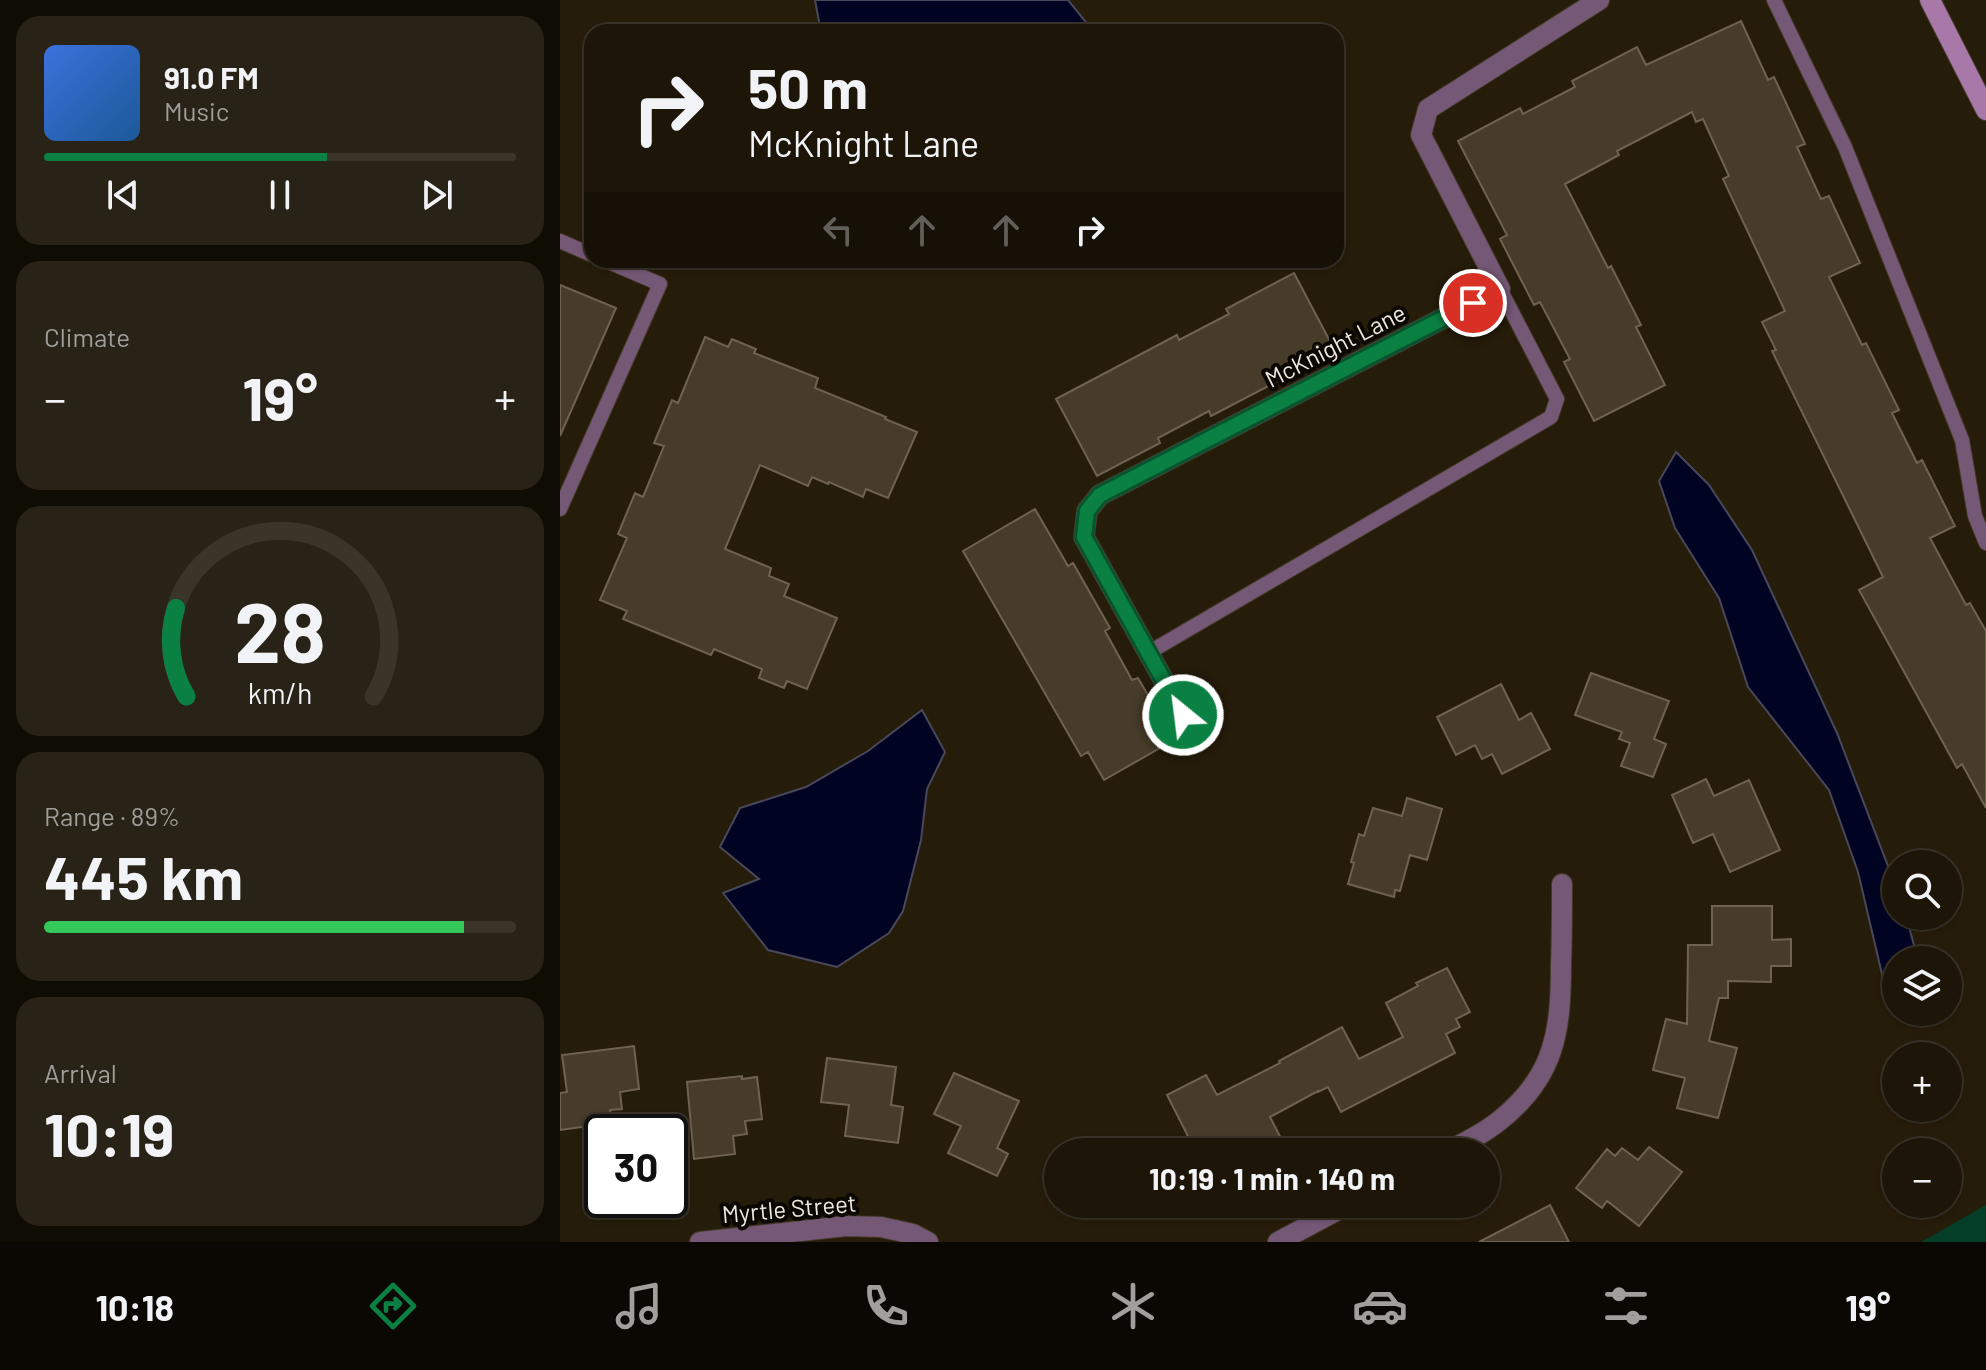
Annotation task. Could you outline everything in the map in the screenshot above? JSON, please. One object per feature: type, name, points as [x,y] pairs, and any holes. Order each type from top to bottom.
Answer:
[{"type":"street","points":[[1500,289],[1421,135],[1428,109],[1599,0]]},
{"type":"street","points":[[1930,0],[1986,110]]},
{"type":"street","name":"McKnight Lane","points":[[1183,715],[1084,537],[1087,511],[1100,495],[1500,289]]},
{"type":"street","points":[[1471,1138],[1497,1123],[1523,1100],[1542,1074],[1556,1040],[1561,1002],[1562,884]]},
{"type":"street","points":[[1278,1242],[1323,1218]]},
{"type":"street","name":"Myrtle Street","points":[[700,1242],[858,1226],[913,1234],[928,1242]]},
{"type":"lane","points":[[1774,0],[1845,147],[1962,440],[1975,516],[1986,543]]},
{"type":"lane","points":[[561,244],[584,252]]},
{"type":"lane","points":[[560,509],[660,284],[623,268]]},
{"type":"lane","points":[[1148,653],[1551,417],[1557,399],[1500,289]]},
{"type":"green space","points":[[1986,1205],[1986,1242],[1921,1242]]},
{"type":"water","points":[[815,0],[1068,0],[1088,24],[820,24]]},
{"type":"water","points":[[1676,452],[1709,485],[1752,550],[1837,733],[1882,850],[1882,930],[1910,930],[1914,946],[1882,946],[1882,974],[1858,872],[1829,790],[1748,687],[1719,598],[1675,528],[1659,481]]},
{"type":"water","points":[[922,710],[945,752],[927,789],[921,840],[903,911],[889,933],[837,967],[768,950],[723,893],[759,879],[720,847],[740,808],[806,787],[868,751]]},
{"type":"building","points":[[1741,21],[1768,80],[1774,77],[1805,144],[1797,147],[1821,199],[1829,196],[1860,263],[1829,277],[1862,345],[1866,343],[1899,410],[1892,413],[1917,463],[1922,460],[1955,526],[1930,538],[1966,605],[1970,603],[1986,631],[1986,808],[1962,764],[1957,768],[1859,590],[1883,577],[1772,351],[1776,350],[1762,322],[1785,311],[1723,179],[1729,176],[1703,119],[1696,122],[1692,112],[1617,151],[1619,155],[1565,184],[1641,325],[1636,327],[1665,385],[1594,421],[1564,362],[1570,359],[1540,302],[1534,305],[1500,239],[1507,235],[1458,141],[1520,108],[1523,114],[1575,87],[1572,81],[1637,47],[1646,65]]},
{"type":"building","points":[[1294,273],[1332,345],[1273,376],[1276,382],[1211,416],[1209,411],[1158,438],[1160,443],[1097,476],[1056,399],[1177,335],[1179,340],[1229,314],[1226,309]]},
{"type":"building","points":[[560,285],[616,308],[560,436]]},
{"type":"building","points":[[705,337],[728,347],[732,339],[756,349],[754,353],[818,378],[815,388],[917,432],[888,498],[866,489],[863,497],[812,477],[808,486],[760,465],[725,549],[771,568],[769,576],[789,584],[784,596],[837,618],[807,689],[787,681],[784,688],[759,678],[762,669],[714,649],[711,655],[623,619],[627,611],[600,600],[627,538],[618,534],[635,493],[643,497],[664,446],[654,443],[672,400],[678,403]]},
{"type":"building","points":[[1035,509],[1068,566],[1073,563],[1110,628],[1105,631],[1132,680],[1138,678],[1174,740],[1104,780],[1088,752],[1081,756],[963,551]]},
{"type":"building","points":[[1591,673],[1669,701],[1654,739],[1666,744],[1653,777],[1621,766],[1630,743],[1619,739],[1622,732],[1575,715]]},
{"type":"building","points":[[1501,684],[1519,720],[1531,713],[1550,749],[1502,774],[1492,754],[1482,759],[1475,745],[1456,755],[1437,717]]},
{"type":"building","points":[[1706,779],[1714,796],[1749,780],[1780,850],[1730,872],[1713,834],[1693,843],[1672,795]]},
{"type":"building","points":[[1407,798],[1442,809],[1427,860],[1410,855],[1400,891],[1395,890],[1394,897],[1348,884],[1359,834],[1364,836],[1373,808],[1402,816]]},
{"type":"building","points":[[1712,906],[1772,906],[1772,940],[1791,939],[1791,966],[1771,966],[1771,982],[1728,981],[1728,998],[1719,998],[1709,1041],[1737,1048],[1718,1118],[1677,1108],[1685,1078],[1653,1070],[1666,1019],[1687,1024],[1688,945],[1712,945]]},
{"type":"building","points":[[1447,968],[1470,1012],[1456,1019],[1460,1027],[1446,1034],[1455,1053],[1341,1112],[1328,1087],[1318,1091],[1270,1117],[1281,1138],[1189,1138],[1167,1095],[1206,1075],[1217,1095],[1342,1027],[1359,1059],[1403,1037],[1386,1003],[1418,986],[1416,983]]},
{"type":"building","points":[[634,1046],[639,1089],[620,1092],[622,1109],[610,1110],[611,1114],[584,1114],[584,1127],[560,1130],[560,1093],[567,1092],[562,1055]]},
{"type":"building","points":[[827,1058],[896,1067],[891,1105],[903,1107],[898,1143],[845,1136],[849,1105],[821,1102]]},
{"type":"building","points":[[954,1073],[1019,1101],[997,1148],[1008,1154],[997,1176],[948,1153],[961,1126],[934,1114]]},
{"type":"building","points":[[742,1076],[742,1079],[757,1077],[762,1119],[745,1121],[747,1134],[733,1136],[735,1154],[694,1159],[687,1082]]},
{"type":"building","points":[[1649,1147],[1682,1172],[1639,1226],[1607,1201],[1602,1208],[1576,1188],[1607,1149],[1615,1156],[1622,1148],[1638,1160]]},
{"type":"building","points":[[1550,1205],[1569,1242],[1479,1242]]},
{"type":"route","points":[[1183,715],[1084,537],[1087,511],[1100,495],[1473,303]]}]
